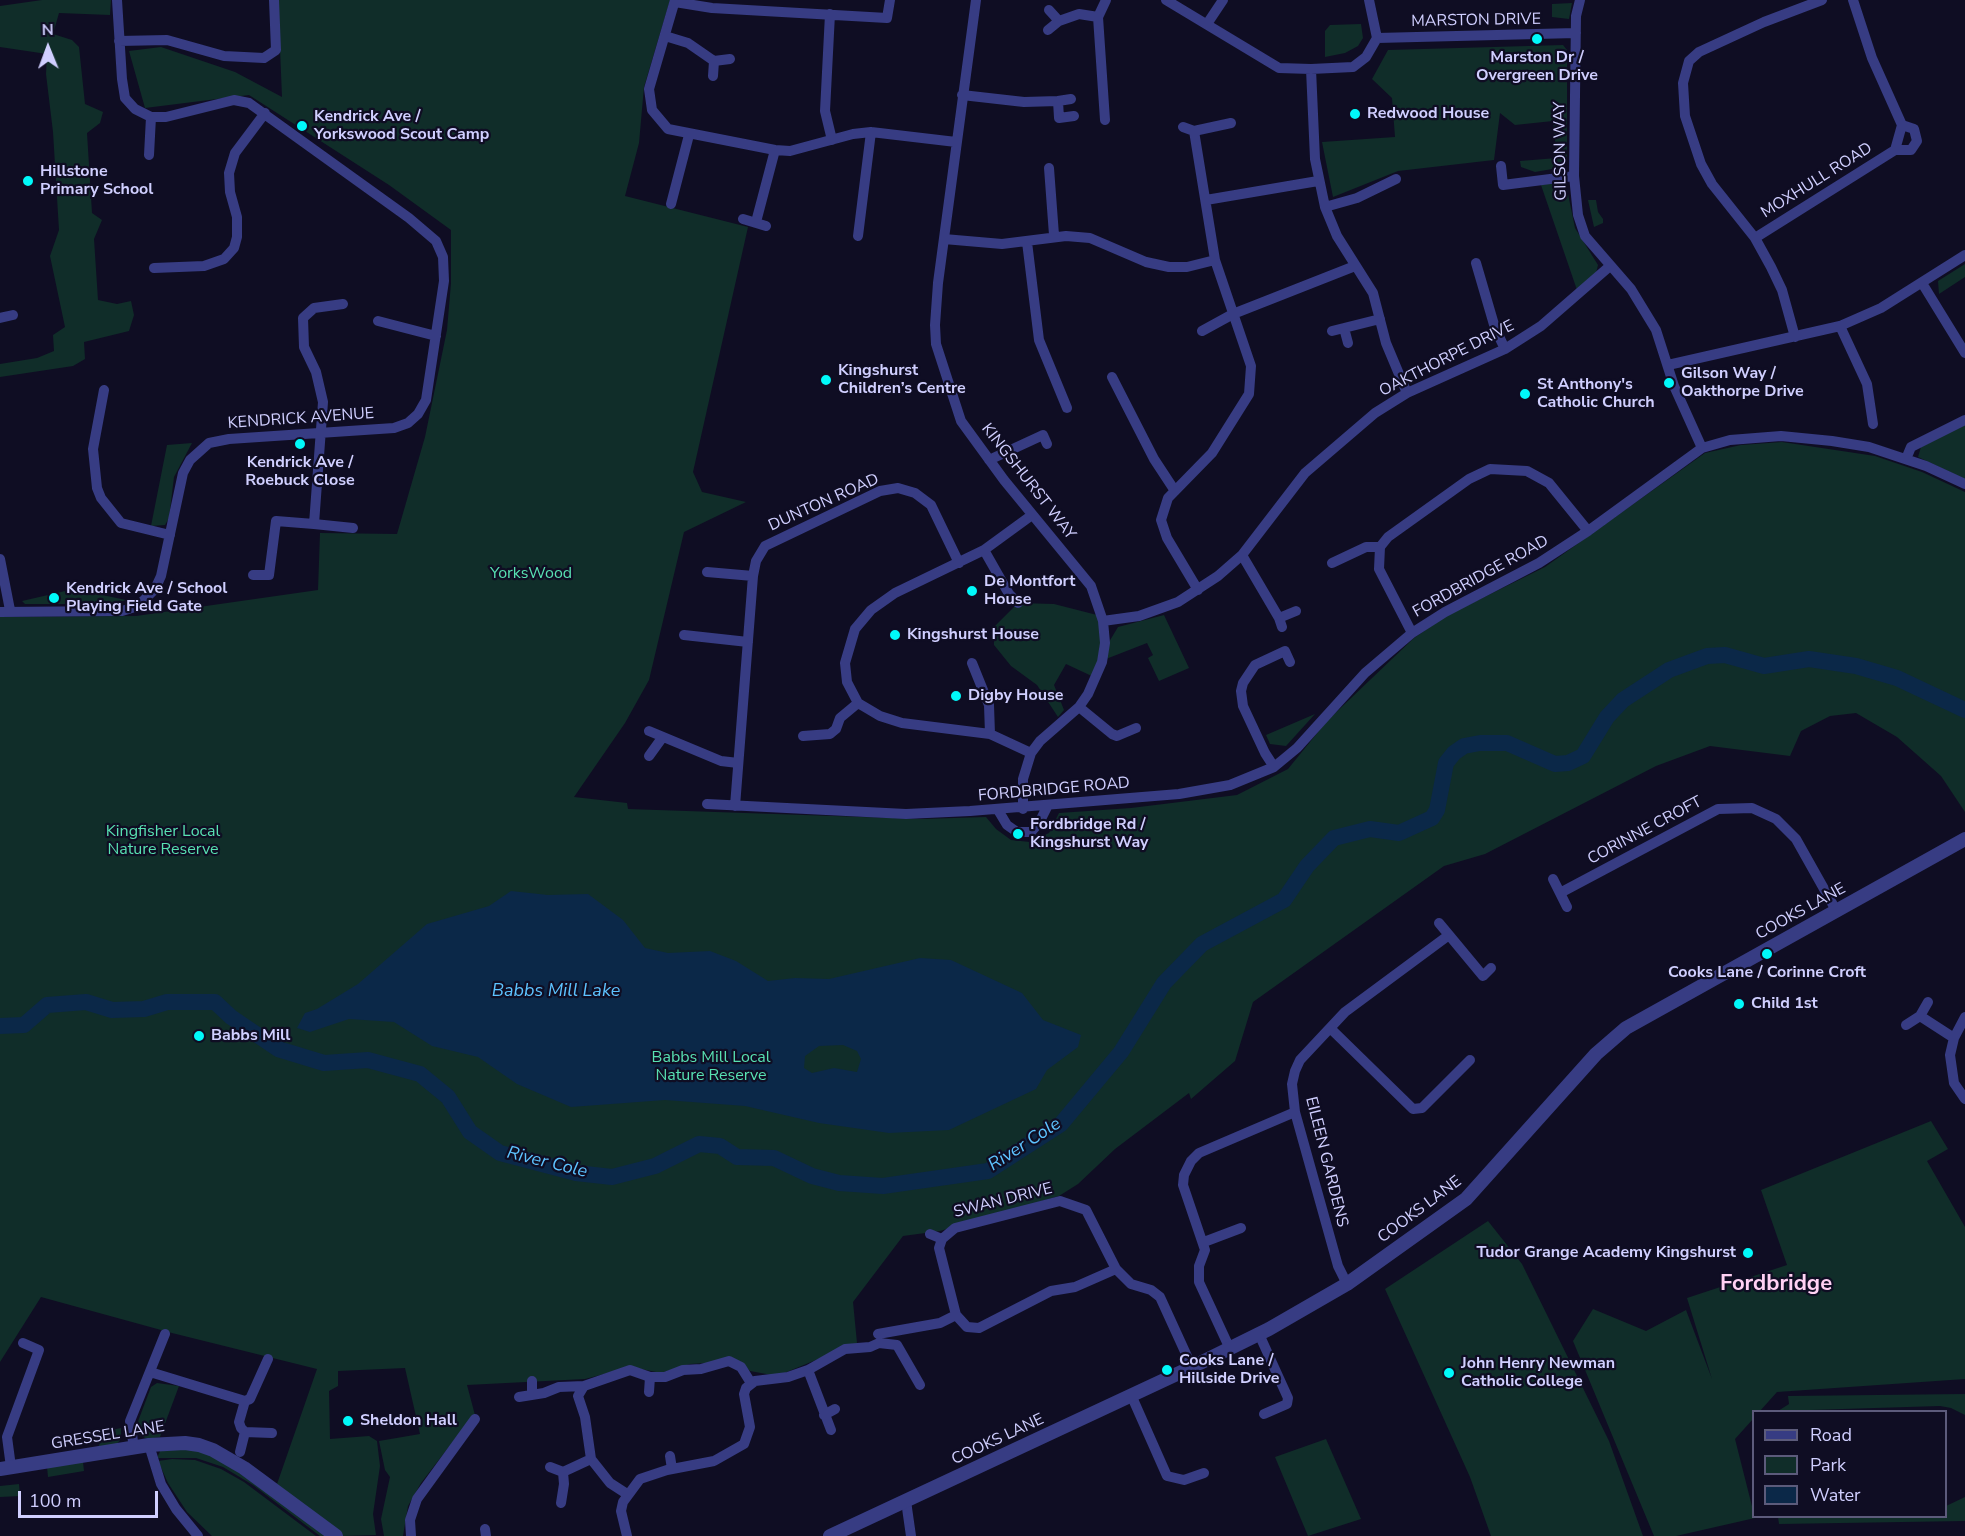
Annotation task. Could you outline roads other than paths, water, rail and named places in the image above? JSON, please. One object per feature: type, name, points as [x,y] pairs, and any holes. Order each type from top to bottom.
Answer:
[{"type":"street","points":[[117,0],[125,98],[135,110],[151,117],[149,156]]},
{"type":"street","points":[[119,41],[167,40],[224,56],[264,58],[276,50],[274,0]]},
{"type":"street","points":[[890,0],[887,18],[712,8],[675,1],[649,89],[652,110],[668,129],[689,135],[775,150],[790,150],[853,134],[871,132],[956,142]]},
{"type":"street","name":"KINGSHURST WAY","points":[[976,0],[944,239],[934,325],[936,344],[962,421],[989,460],[1091,586],[1103,621],[1105,643],[1102,662],[1096,678],[1079,707],[1042,739],[1031,753],[1023,779],[1023,809]]},
{"type":"street","points":[[1105,120],[1098,17],[1106,0]]},
{"type":"street","points":[[1166,0],[1279,68],[1311,69],[1353,67],[1366,57],[1377,38],[1370,0]]},
{"type":"street","points":[[1207,24],[1223,0]]},
{"type":"street","name":"GILSON WAY","points":[[1580,0],[1576,33],[1574,176],[1578,215],[1585,236],[1631,289],[1650,318],[1674,386],[1702,448]]},
{"type":"street","points":[[1795,337],[1782,290],[1755,238],[1712,184],[1701,164],[1685,116],[1683,83],[1689,61],[1699,52],[1764,22],[1822,0]]},
{"type":"street","name":"MOXHULL ROAD","points":[[1853,0],[1872,58],[1902,124],[1895,150]]},
{"type":"street","points":[[1049,10],[1059,21]]},
{"type":"street","points":[[831,14],[825,111],[832,140]]},
{"type":"street","points":[[1048,30],[1059,21],[1079,14],[1098,17]]},
{"type":"street","name":"MARSTON DRIVE","points":[[1377,38],[1576,33]]},
{"type":"street","points":[[665,36],[688,43],[714,61],[730,59]]},
{"type":"street","points":[[713,76],[714,61]]},
{"type":"street","points":[[1311,69],[1318,181],[1325,207],[1337,236],[1373,293],[1386,343],[1407,393]]},
{"type":"street","points":[[962,95],[1024,102],[1071,99]]},
{"type":"street","name":"KENDRICK AVENUE","points":[[5,611],[122,611],[138,606],[155,589],[161,576],[183,473],[190,460],[203,447],[229,439],[394,428],[408,423],[418,414],[426,400],[444,281],[443,257],[436,241],[249,103],[234,100],[166,117],[151,117]]},
{"type":"street","points":[[1058,101],[1059,118],[1074,116]]},
{"type":"street","points":[[154,268],[204,266],[224,259],[234,248],[237,237],[237,217],[230,192],[229,173],[235,153],[265,113]]},
{"type":"street","points":[[1183,127],[1194,131],[1225,122]]},
{"type":"street","name":"MOXHULL ROAD","points":[[1755,238],[1895,150],[1911,150],[1917,141],[1914,129],[1902,124]]},
{"type":"street","points":[[1194,131],[1215,260],[1251,366],[1249,394],[1212,453],[1163,506],[1162,529],[1198,590]]},
{"type":"street","points":[[858,236],[871,132]]},
{"type":"street","points":[[671,204],[689,135]]},
{"type":"street","points":[[743,219],[761,224],[775,150]]},
{"type":"street","points":[[1501,166],[1503,185],[1574,176]]},
{"type":"street","points":[[1049,168],[1054,236]]},
{"type":"street","points":[[1325,207],[1357,198],[1396,179]]},
{"type":"street","points":[[1206,200],[1318,181]]},
{"type":"street","points":[[944,239],[1002,244],[1027,242],[1054,236],[1090,238],[1146,262],[1169,267],[1187,267],[1215,260]]},
{"type":"street","points":[[1027,242],[1039,340],[1067,408]]},
{"type":"street","points":[[1668,365],[1840,326],[1881,308],[1965,255]]},
{"type":"street","points":[[1476,263],[1495,328],[1505,349]]},
{"type":"street","points":[[1202,331],[1233,314],[1356,266]]},
{"type":"street","name":"OAKTHORPE DRIVE","points":[[1103,621],[1139,616],[1178,602],[1198,590],[1242,555],[1305,473],[1375,413],[1407,393],[1505,349],[1541,326],[1610,266]]},
{"type":"street","points":[[1922,283],[1965,353]]},
{"type":"street","points":[[314,524],[323,402],[316,372],[304,347],[303,318],[314,308],[342,304]]},
{"type":"street","points":[[0,318],[13,315]]},
{"type":"street","points":[[1332,331],[1380,319]]},
{"type":"street","points":[[378,321],[436,336]]},
{"type":"street","points":[[1840,326],[1867,384],[1873,424]]},
{"type":"street","points":[[1344,328],[1348,343]]},
{"type":"street","points":[[1112,377],[1154,459],[1175,491]]},
{"type":"street","points":[[104,390],[93,449],[97,488],[101,498],[121,523],[170,536]]},
{"type":"street","points":[[1906,459],[1911,447],[1965,420]]},
{"type":"street","points":[[989,460],[1043,435],[1047,444]]},
{"type":"street","name":"FORDBRIDGE ROAD","points":[[707,804],[906,814],[1047,807],[1179,794],[1240,782],[1274,767],[1297,748],[1365,673],[1412,633],[1445,612],[1539,563],[1588,531],[1702,448],[1730,440],[1781,436],[1869,447],[1906,459],[1965,484]]},
{"type":"street","points":[[1412,633],[1379,569],[1380,547],[1388,537],[1451,492],[1490,469],[1527,471],[1540,477],[1563,499],[1588,531]]},
{"type":"street","name":"DUNTON ROAD","points":[[735,806],[753,576],[756,561],[765,546],[880,491],[898,488],[915,493],[931,505],[959,563]]},
{"type":"street","points":[[1031,753],[990,734],[902,723],[880,716],[858,703],[847,682],[845,663],[855,629],[871,610],[895,593],[984,550],[1032,515]]},
{"type":"street","points":[[253,575],[270,575],[276,521],[353,528]]},
{"type":"street","points":[[1332,563],[1366,547],[1380,547]]},
{"type":"street","points":[[984,550],[1009,594],[1018,603]]},
{"type":"street","points":[[1242,555],[1281,623],[1296,611]]},
{"type":"street","points":[[0,559],[5,611]]},
{"type":"street","points":[[707,572],[753,576]]},
{"type":"street","points":[[684,635],[748,642]]},
{"type":"street","points":[[1274,767],[1264,753],[1243,706],[1241,691],[1243,683],[1255,665],[1285,651],[1290,662]]},
{"type":"street","points":[[972,663],[989,705],[990,734]]},
{"type":"street","points":[[803,736],[830,734],[836,729],[840,718],[858,703]]},
{"type":"street","points":[[1079,707],[1112,734],[1118,736],[1136,728]]},
{"type":"street","points":[[649,731],[721,760],[738,763]]},
{"type":"street","points":[[649,756],[662,738]]},
{"type":"street","points":[[998,810],[1007,825],[1017,832],[1031,832],[1039,823],[1047,807]]},
{"type":"street","name":"CORINNE CROFT","points":[[1560,893],[1718,809],[1752,808],[1776,819],[1796,839],[1837,912]]},
{"type":"street","name":"COOKS LANE","points":[[836,1534],[1132,1397],[1259,1334],[1347,1284],[1466,1199],[1596,1054],[1626,1028],[1965,839]]},
{"type":"street","points":[[1552,879],[1567,907]]},
{"type":"street","points":[[1439,923],[1483,976],[1491,968]]},
{"type":"street","name":"EILEEN GARDENS","points":[[1347,1284],[1338,1266],[1295,1112],[1292,1084],[1295,1071],[1300,1060],[1345,1012],[1449,934]]},
{"type":"street","points":[[1905,1024],[1920,1016],[1928,1002]]},
{"type":"street","points":[[1920,1016],[1954,1038]]},
{"type":"street","points":[[1965,1017],[1954,1038],[1950,1068],[1954,1083],[1965,1099]]},
{"type":"street","points":[[1330,1028],[1413,1109],[1422,1108],[1470,1060]]},
{"type":"street","points":[[1230,1349],[1199,1282],[1199,1266],[1205,1250],[1183,1185],[1191,1161],[1199,1153],[1295,1112]]},
{"type":"street","name":"SWAN DRIVE","points":[[956,1315],[952,1293],[939,1257],[942,1239],[955,1228],[1060,1201],[1086,1210],[1116,1269],[1131,1284],[1151,1290],[1160,1297],[1192,1367]]},
{"type":"street","points":[[1203,1242],[1241,1228]]},
{"type":"street","points":[[930,1234],[942,1239]]},
{"type":"street","points":[[878,1334],[940,1323],[956,1315],[967,1327],[979,1328],[1051,1291],[1075,1287],[1116,1269]]},
{"type":"street","points":[[134,1448],[130,1421],[165,1334]]},
{"type":"street","points":[[1259,1334],[1288,1398],[1287,1404],[1264,1414]]},
{"type":"street","points":[[6,1468],[7,1437],[39,1350],[23,1343]]},
{"type":"street","points":[[627,1536],[621,1511],[627,1494],[646,1475],[714,1461],[744,1444],[750,1427],[744,1394],[751,1383],[808,1370],[845,1349],[870,1347],[879,1343],[897,1345],[904,1353],[907,1374],[920,1384]]},
{"type":"street","points":[[150,1372],[245,1401],[250,1399],[268,1359]]},
{"type":"street","points":[[519,1397],[559,1387],[584,1386],[630,1370],[650,1377],[665,1377],[683,1370],[701,1369],[729,1361],[741,1367],[751,1383]]},
{"type":"street","points":[[808,1370],[831,1430]]},
{"type":"street","points":[[649,1392],[650,1377]]},
{"type":"street","points":[[532,1381],[532,1395]]},
{"type":"street","points":[[584,1386],[578,1396],[585,1417],[591,1459],[605,1479],[627,1494]]},
{"type":"street","points":[[1132,1397],[1167,1476],[1184,1480],[1204,1473]]},
{"type":"street","points":[[240,1452],[245,1432],[239,1422],[245,1401]]},
{"type":"street","points":[[824,1415],[835,1409]]},
{"type":"street","points":[[411,1536],[410,1520],[417,1499],[475,1419]]},
{"type":"street","points":[[245,1432],[272,1433]]},
{"type":"street","name":"GRESSEL LANE","points":[[6,1468],[149,1445],[185,1443],[213,1449],[244,1467],[336,1536]]},
{"type":"street","points":[[149,1445],[161,1484],[198,1536]]},
{"type":"street","points":[[670,1456],[672,1469]]},
{"type":"street","points":[[550,1467],[562,1472],[591,1459]]},
{"type":"street","points":[[561,1503],[564,1484],[562,1472]]},
{"type":"street","points":[[906,1501],[911,1536]]},
{"type":"water","name":"Babbs Mill Lake","points":[[511,891],[548,895],[588,894],[623,920],[645,948],[668,953],[710,951],[736,961],[768,981],[795,978],[829,979],[920,958],[951,960],[1022,993],[1043,1020],[1081,1035],[1078,1047],[1047,1070],[1036,1089],[949,1130],[889,1133],[819,1123],[745,1106],[665,1100],[571,1107],[517,1084],[478,1057],[432,1046],[394,1022],[349,1019],[310,1032],[297,1028],[305,1013],[317,1009],[358,984],[427,924],[489,906]],"holes":[[[843,1045],[857,1051],[861,1059],[857,1072],[834,1068],[812,1073],[804,1068],[805,1056],[819,1046]]]},
{"type":"waterway","name":"River Cole","points":[[0,1026],[24,1025],[47,1005],[86,1002],[112,1010],[144,1009],[167,1002],[215,1002],[231,1017],[278,1049],[324,1063],[368,1060],[420,1074],[448,1097],[470,1132],[500,1153],[576,1173],[612,1177],[655,1166],[699,1144],[720,1146],[737,1157],[774,1158],[812,1176],[839,1183],[883,1186],[988,1171],[1061,1124],[1121,1052],[1164,983],[1202,944],[1284,900],[1307,866],[1334,838],[1370,829],[1399,833],[1432,818],[1437,810],[1446,763],[1464,746],[1480,743],[1507,743],[1555,764],[1568,763],[1583,756],[1607,717],[1623,700],[1669,670],[1707,656],[1725,655],[1764,666],[1809,659],[1856,666],[1897,678],[1965,710]]},
{"type":"place","name":"Marston Dr / Overgreen Drive","points":[[1537,39]]},
{"type":"place","name":"Redwood House","points":[[1355,114]]},
{"type":"place","name":"Kendrick Ave / Yorkswood Scout Camp","points":[[302,126]]},
{"type":"place","name":"Hillstone Primary School","points":[[28,181]]},
{"type":"place","name":"Kingshurst Children’s Centre","points":[[826,380]]},
{"type":"place","name":"Gilson Way / Oakthorpe Drive","points":[[1669,383]]},
{"type":"place","name":"St Anthony's Catholic Church","points":[[1525,394]]},
{"type":"place","name":"Kendrick Ave / Roebuck Close","points":[[300,444]]},
{"type":"place","name":"De Montfort House","points":[[972,591]]},
{"type":"place","name":"Kendrick Ave / School Playing Field Gate","points":[[54,598]]},
{"type":"place","name":"Kingshurst House","points":[[895,635]]},
{"type":"place","name":"Digby House","points":[[956,696]]},
{"type":"place","name":"Fordbridge Rd / Kingshurst Way","points":[[1018,834]]},
{"type":"place","name":"Cooks Lane / Corinne Croft","points":[[1767,954]]},
{"type":"place","name":"Child 1st","points":[[1739,1004]]},
{"type":"place","name":"Babbs Mill","points":[[199,1036]]},
{"type":"place","name":"Tudor Grange Academy Kingshurst","points":[[1748,1253]]},
{"type":"place","name":"Cooks Lane / Hillside Drive","points":[[1167,1370]]},
{"type":"place","name":"John Henry Newman Catholic College","points":[[1449,1373]]},
{"type":"place","name":"Sheldon Hall","points":[[348,1421]]},
{"type":"district","name":"Fordbridge","points":[[1776,1285]]},
{"type":"park label","name":"YorksWood","points":[[531,574]]},
{"type":"park label","name":"Kingfisher Local Nature Reserve","points":[[163,841]]},
{"type":"park label","name":"Babbs Mill Local Nature Reserve","points":[[711,1067]]}]
